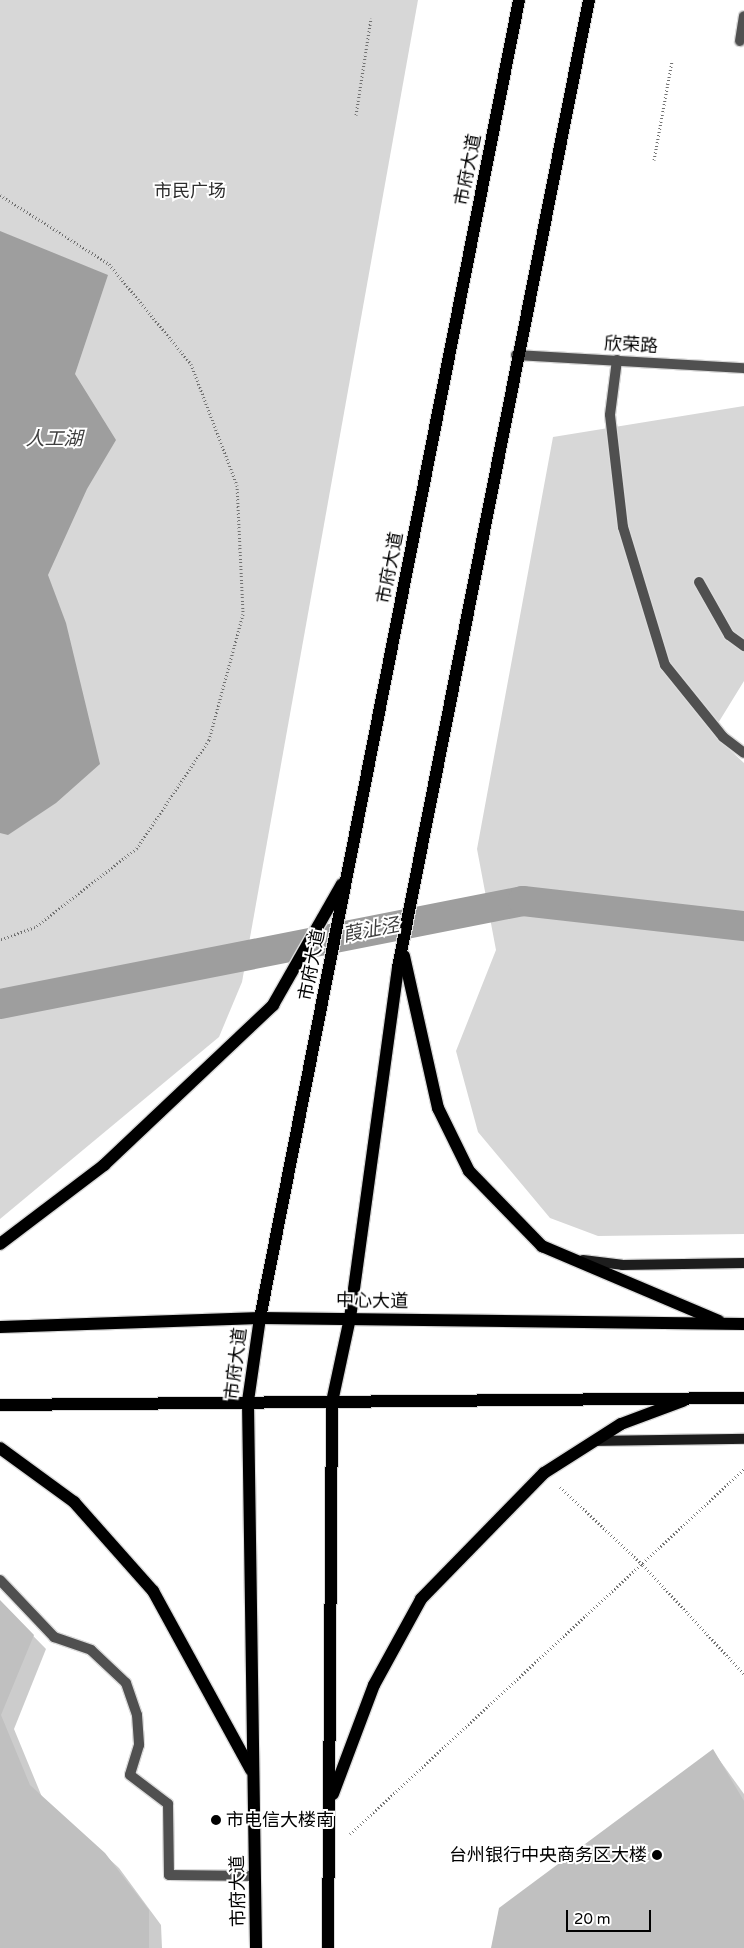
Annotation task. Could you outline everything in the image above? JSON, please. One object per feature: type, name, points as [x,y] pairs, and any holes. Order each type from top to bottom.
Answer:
[{"type":"main road","name":"市府大道","points":[[256,1948],[248,1402],[260,1318],[519,0]]},
{"type":"main road","points":[[328,1948],[332,1402],[350,1318],[403,946],[516,355],[589,0]]},
{"type":"main road","points":[[0,1244],[104,1165],[273,1005],[348,873]]},
{"type":"main road","points":[[403,946],[438,1108],[469,1171],[542,1246],[726,1324]]},
{"type":"main road","points":[[572,1259],[622,1265],[744,1263]]},
{"type":"main road","name":"中心大道","points":[[0,1327],[260,1318],[744,1324]]},
{"type":"main road","points":[[330,1801],[374,1685],[421,1599],[544,1473],[622,1424],[691,1398]]},
{"type":"main road","points":[[0,1405],[744,1398]]},
{"type":"main road","points":[[595,1441],[744,1439]]},
{"type":"main road","points":[[2,1450],[74,1502],[154,1591],[253,1773]]},
{"type":"street","points":[[740,41],[744,16]]},
{"type":"street","name":"欣荣路","points":[[516,355],[744,368]]},
{"type":"street","points":[[617,360],[610,415],[623,527],[665,665],[724,737],[744,753]]},
{"type":"street","points":[[699,582],[729,635],[744,646]]},
{"type":"street","points":[[0,1580],[54,1637],[91,1650],[126,1683],[137,1716],[138,1744],[130,1775],[168,1804],[169,1875],[255,1876]]},
{"type":"path","points":[[356,115],[371,18]]},
{"type":"path","points":[[654,160],[672,61]]},
{"type":"path","points":[[0,195],[110,264],[191,364],[237,485],[244,614],[209,740],[137,848],[35,927],[0,940]]},
{"type":"path","points":[[328,1854],[744,1470]]},
{"type":"path","points":[[544,1473],[643,1565],[744,1674]]},
{"type":"green space","name":"市民广场","points":[[0,0],[418,0],[242,982],[219,1037],[0,1219]]},
{"type":"green space","points":[[744,406],[744,681],[712,733],[744,763],[744,1234],[598,1236],[550,1218],[478,1132],[456,1051],[496,950],[477,849],[553,437]]},
{"type":"water","name":"人工湖","points":[[0,231],[108,275],[75,374],[116,440],[87,489],[48,575],[66,623],[100,764],[56,803],[8,835],[0,833]]},
{"type":"building","points":[[0,1600],[34,1635],[1,1715],[30,1785],[105,1853],[149,1910],[149,1948],[0,1948]]},
{"type":"building","name":"台州银行中央商务区大楼","points":[[713,1749],[744,1801],[744,1948],[491,1948],[499,1908]]},
{"type":"waterway","name":"葭沚泾","points":[[0,1004],[523,901],[744,926]]},
{"type":"place","name":"市电信大楼南","points":[[216,1820]]},
{"type":"place","name":"台州银行中央商务区大楼","points":[[657,1855]]}]
